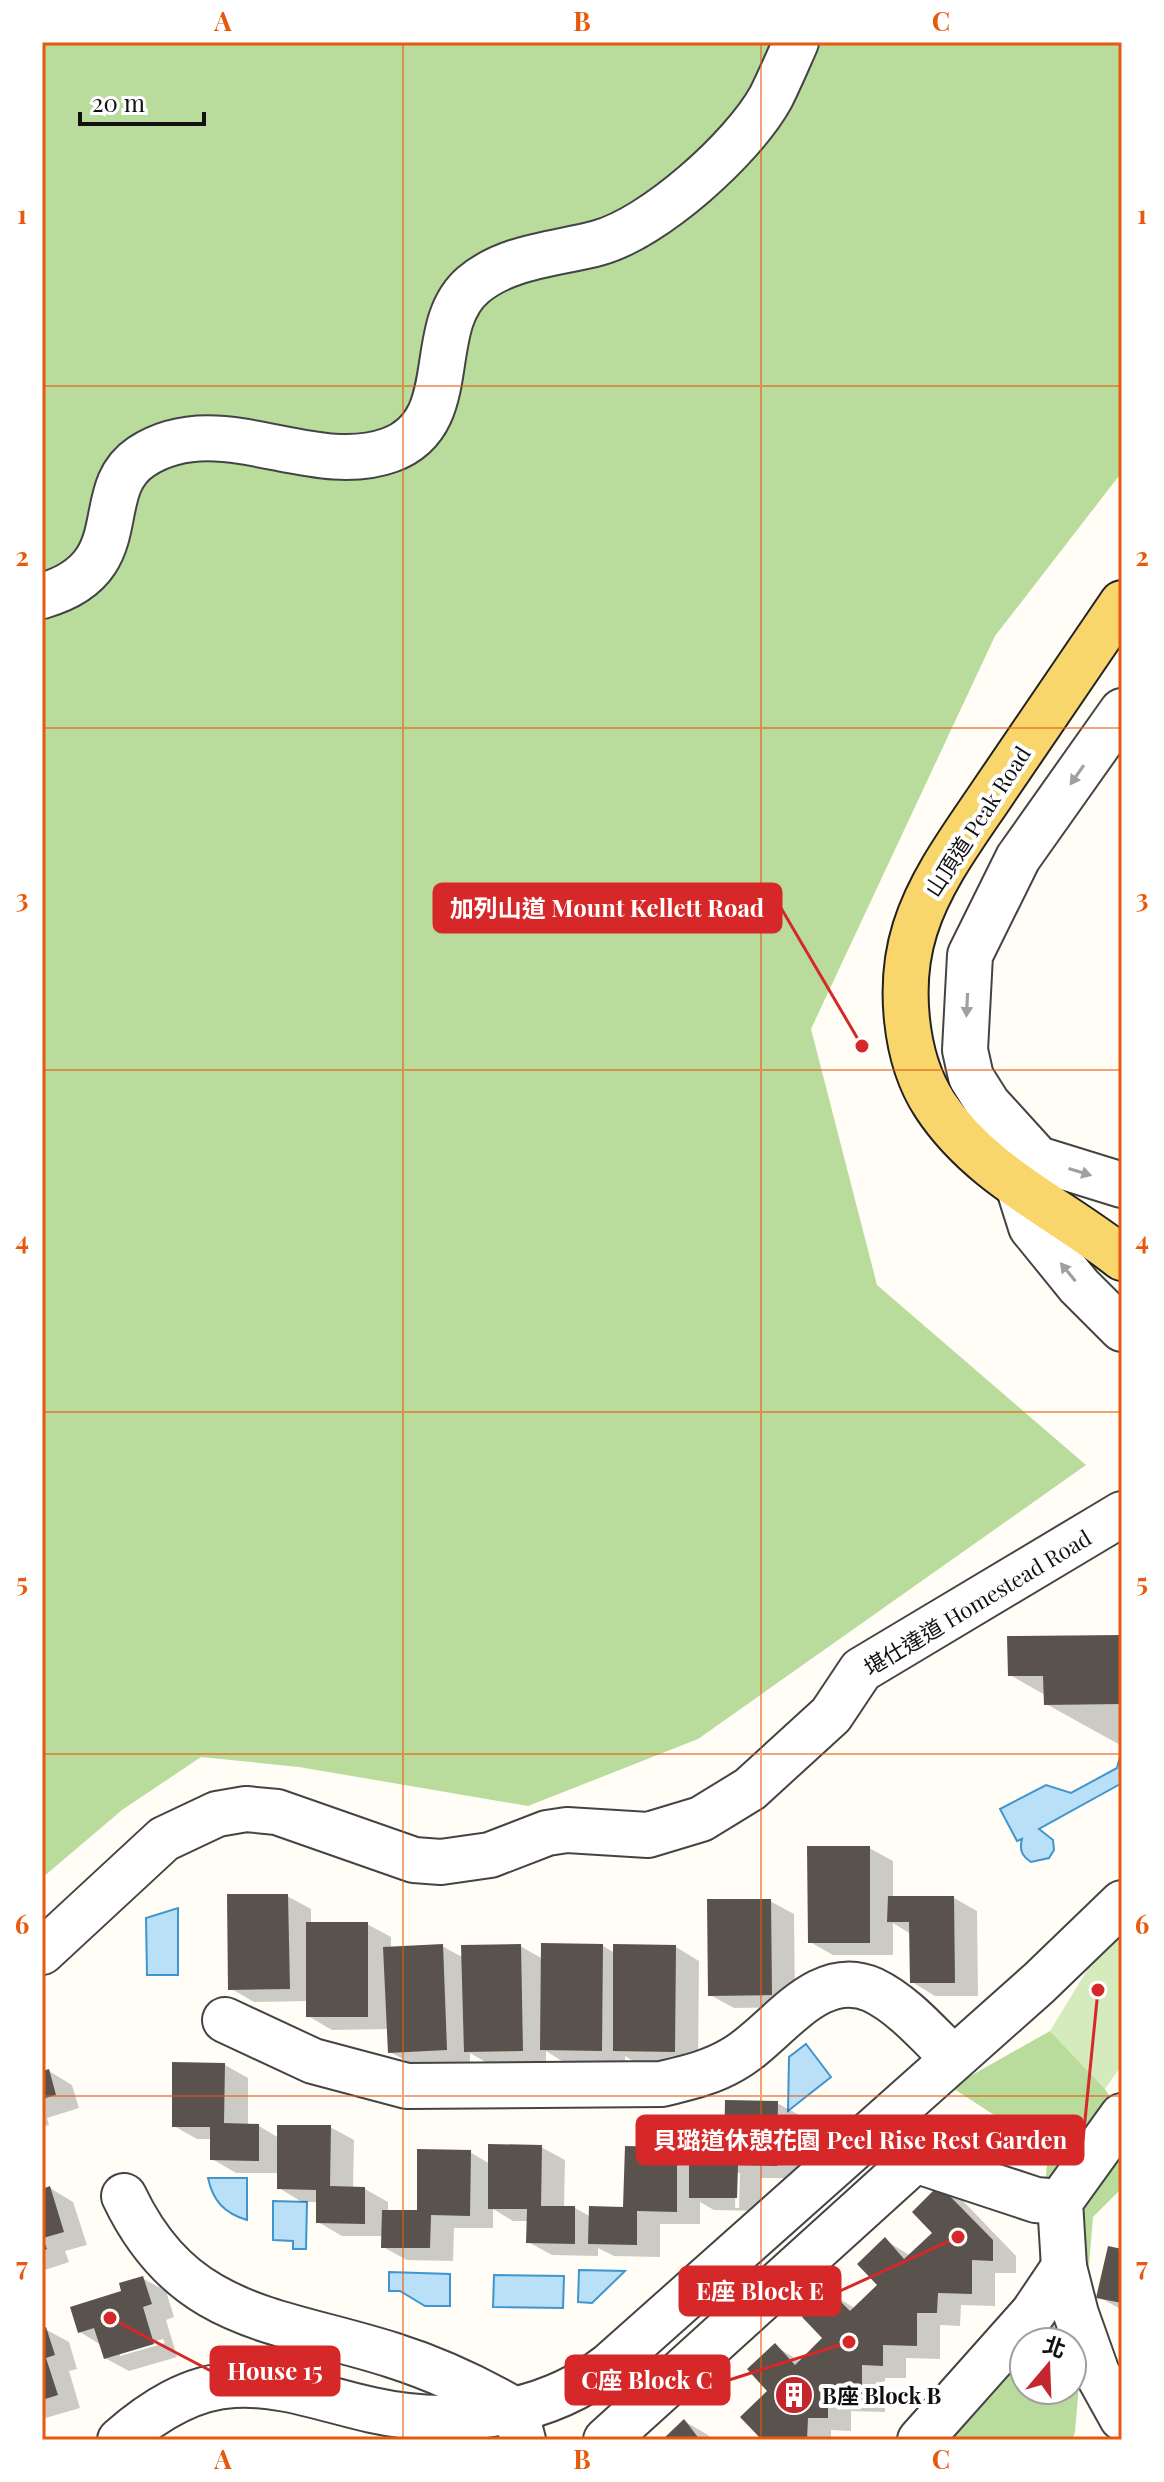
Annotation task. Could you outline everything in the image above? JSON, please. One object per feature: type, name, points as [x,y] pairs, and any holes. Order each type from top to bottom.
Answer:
[{"type":"main road","name":"山頂道 Peak Road","points":[[1122,603],[939,876],[926,902],[909,951],[907,1004],[911,1039],[935,1104],[985,1162],[1029,1174],[1122,1258]]},
{"type":"street","points":[[42,596],[80,577],[97,560],[107,541],[122,479],[139,459],[152,451],[186,441],[219,438],[345,456],[381,453],[412,437],[429,417],[436,401],[451,320],[464,293],[500,268],[601,243],[642,223],[698,180],[735,145],[771,97],[796,42]]},
{"type":"street","points":[[1122,711],[1018,858],[970,955],[965,1050],[971,1077],[1029,1174],[1031,1227],[1079,1286],[1122,1329]]},
{"type":"street","points":[[1029,1174],[1122,1185]]},
{"type":"street","name":"堪仕達道 Homestead Road","points":[[42,1952],[164,1839],[189,1824],[217,1814],[246,1809],[277,1812],[414,1860],[441,1862],[490,1855],[547,1833],[567,1830],[648,1835],[701,1819],[750,1789],[831,1715],[861,1670],[1122,1514]]},
{"type":"street","points":[[120,2440],[156,2411],[183,2397],[231,2385],[285,2389],[409,2416],[460,2417],[519,2425],[610,2365],[1122,1903]]},
{"type":"street","points":[[225,2020],[313,2061],[407,2086],[662,2084],[698,2075],[731,2061],[762,2041],[797,2006],[818,1992],[843,1985],[870,1988],[892,2000],[953,2058]]},
{"type":"street","points":[[1122,2116],[1060,2202],[1064,2267],[1097,2373],[1122,2418]]},
{"type":"street","points":[[1085,2165],[1122,2131]]},
{"type":"street","points":[[606,2440],[915,2160],[1036,2200],[1060,2202]]},
{"type":"street","points":[[124,2196],[155,2249],[176,2272],[203,2293],[266,2320],[394,2355],[460,2379],[519,2425]]},
{"type":"street","points":[[920,2440],[1033,2313],[1064,2267]]},
{"type":"green space","points":[[42,42],[1122,42],[1122,472],[995,636],[811,1029],[877,1285],[1086,1465],[698,1739],[528,1806],[299,1767],[201,1757],[122,1810],[42,1878]]},
{"type":"green space","points":[[1122,1929],[1122,2065],[1105,2089],[1050,2031],[1100,1949]]},
{"type":"green space","points":[[1050,2031],[1105,2089],[1122,2114],[1122,2188],[1093,2217],[1084,2326],[1008,2326],[1008,2406],[1077,2406],[1072,2440],[907,2440],[1038,2274],[1048,2150],[951,2087]]},
{"type":"water","points":[[1122,1749],[1122,1783],[1039,1829],[1053,1840],[1054,1850],[1049,1858],[1028,1860],[1021,1850],[1022,1839],[1017,1841],[1000,1809],[1046,1785],[1071,1793],[1117,1768]]},
{"type":"water","points":[[178,1908],[178,1975],[147,1975],[146,1918]]},
{"type":"water","points":[[806,2044],[831,2077],[788,2111],[789,2057]]},
{"type":"water","points":[[208,2178],[247,2178],[247,2220],[221,2205]]},
{"type":"water","points":[[273,2201],[307,2202],[306,2249],[293,2249],[293,2241],[273,2240]]},
{"type":"water","points":[[579,2270],[625,2271],[592,2303],[578,2302]]},
{"type":"water","points":[[389,2272],[450,2274],[450,2306],[425,2306],[400,2291],[389,2291]]},
{"type":"water","points":[[494,2275],[564,2276],[563,2308],[493,2307]]},
{"type":"building","points":[[1122,1635],[1122,1704],[1044,1705],[1043,1676],[1008,1676],[1007,1636]]},
{"type":"building","points":[[807,1846],[870,1846],[870,1943],[808,1943]]},
{"type":"building","points":[[227,1894],[288,1894],[290,1989],[228,1990]]},
{"type":"building","points":[[888,1896],[954,1896],[955,1983],[910,1983],[909,1922],[887,1922]]},
{"type":"building","points":[[707,1899],[771,1899],[772,1995],[708,1996]]},
{"type":"building","points":[[306,1922],[368,1922],[368,2017],[306,2017]]},
{"type":"building","points":[[541,1943],[603,1944],[602,2051],[540,2050]]},
{"type":"building","points":[[443,1944],[447,2050],[388,2053],[383,1947]]},
{"type":"building","points":[[521,1944],[523,2051],[464,2052],[461,1945]]},
{"type":"building","points":[[613,1944],[676,1945],[675,2052],[613,2051]]},
{"type":"building","points":[[172,2062],[225,2063],[224,2123],[259,2124],[259,2161],[210,2160],[210,2127],[172,2127]]},
{"type":"building","points":[[49,2069],[56,2095],[42,2099],[42,2071]]},
{"type":"building","points":[[725,2100],[778,2101],[777,2166],[738,2165],[737,2198],[689,2198],[689,2161],[724,2161]]},
{"type":"building","points":[[277,2125],[331,2125],[330,2186],[365,2187],[365,2224],[316,2223],[316,2190],[277,2189]]},
{"type":"building","points":[[488,2144],[542,2145],[541,2206],[575,2206],[575,2244],[526,2243],[527,2209],[488,2209]]},
{"type":"building","points":[[625,2146],[677,2147],[677,2212],[637,2211],[637,2245],[588,2244],[589,2206],[623,2207]]},
{"type":"building","points":[[417,2149],[471,2150],[470,2216],[431,2215],[430,2248],[381,2248],[382,2210],[417,2210]]},
{"type":"building","points":[[939,2185],[993,2240],[993,2261],[972,2260],[972,2294],[938,2293],[937,2313],[917,2313],[917,2346],[883,2345],[883,2366],[862,2365],[862,2399],[828,2399],[828,2418],[808,2418],[807,2440],[762,2440],[740,2417],[767,2391],[747,2369],[775,2343],[795,2365],[822,2338],[802,2317],[830,2291],[850,2311],[877,2285],[857,2264],[885,2237],[904,2259],[932,2233],[912,2212]]},
{"type":"building","points":[[50,2186],[64,2232],[43,2238],[47,2249],[42,2251],[42,2189]]},
{"type":"building","points":[[1108,2246],[1122,2249],[1122,2303],[1096,2298]]},
{"type":"building","points":[[143,2276],[152,2304],[143,2307],[154,2344],[104,2359],[94,2328],[78,2333],[70,2307],[121,2291],[119,2283]]},
{"type":"building","points":[[46,2327],[55,2355],[46,2358],[58,2395],[42,2400],[42,2328]]},
{"type":"building","points":[[684,2419],[700,2440],[662,2440]]},
{"type":"place","name":"加列山道 Mount Kellett Road","points":[[862,1046]]},
{"type":"place","name":"貝璐道休憩花園 Peel Rise Rest Garden","points":[[1098,1990]]},
{"type":"place","name":"E座 Block E","points":[[958,2237]]},
{"type":"place","name":"House 15","points":[[110,2318]]},
{"type":"place","name":"C座 Block C","points":[[849,2342]]},
{"type":"place","name":"B座 Block B","points":[[794,2395]]}]
